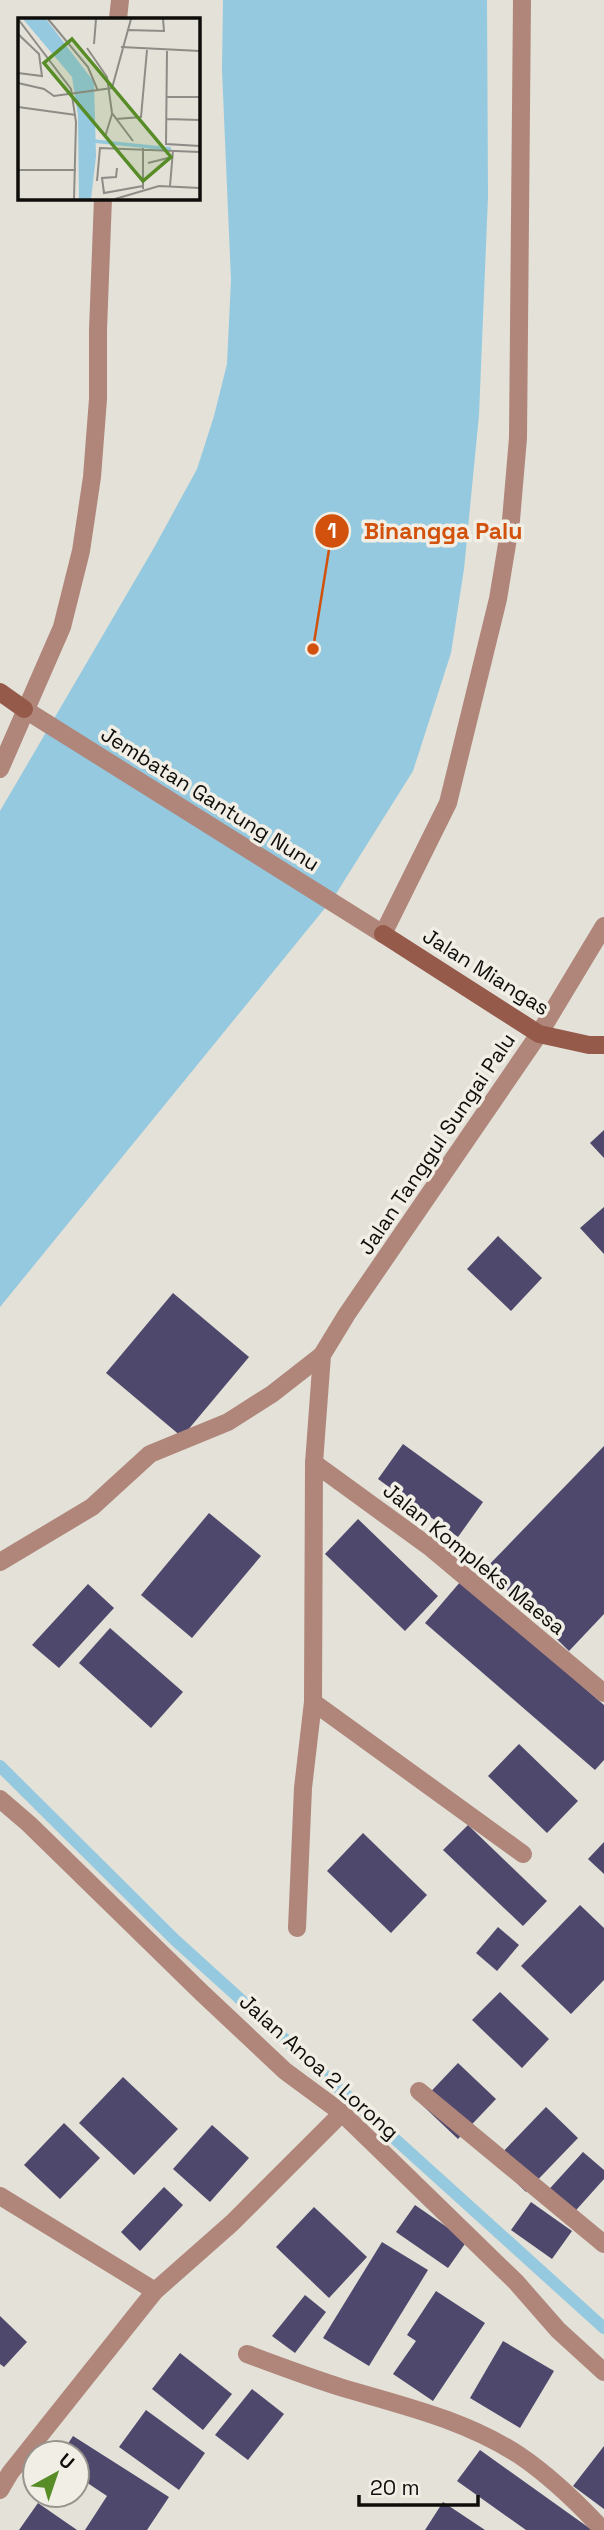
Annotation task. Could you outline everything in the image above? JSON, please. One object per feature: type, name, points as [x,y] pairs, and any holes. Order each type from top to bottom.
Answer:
[{"type":"street","points":[[118,18],[120,0]]},
{"type":"street","points":[[383,934],[448,803],[498,599],[511,520],[518,438],[522,0]]},
{"type":"street","points":[[0,769],[62,627],[80,551],[92,477],[98,399],[103,200]]},
{"type":"street","points":[[0,692],[24,709]]},
{"type":"street","name":"Jembatan Gantung Nunu","points":[[24,709],[353,916]]},
{"type":"street","name":"Jalan Miangas","points":[[353,916],[539,1034],[589,1045],[604,1045]]},
{"type":"street","name":"Jalan Tanggul Sungai Palu","points":[[322,1355],[347,1314],[539,1034],[604,926]]},
{"type":"street","points":[[297,1928],[303,1788],[313,1702],[314,1463],[322,1355]]},
{"type":"street","points":[[0,1562],[92,1507],[150,1454],[228,1422],[272,1394],[322,1355]]},
{"type":"street","name":"Jalan Kompleks Maesa","points":[[314,1463],[431,1548],[604,1693]]},
{"type":"street","points":[[313,1702],[523,1854]]},
{"type":"street","name":"Jalan Anoa 2 Lorong","points":[[0,1799],[285,2071],[342,2113],[516,2282],[558,2330],[604,2372]]},
{"type":"street","points":[[419,2091],[604,2244]]},
{"type":"street","points":[[0,2490],[10,2473],[155,2291],[232,2223],[342,2113]]},
{"type":"street","points":[[0,2196],[155,2291]]},
{"type":"street","points":[[247,2354],[341,2387],[425,2411],[468,2428],[519,2455],[574,2498],[603,2530]]},
{"type":"water","points":[[223,0],[487,0],[488,197],[479,415],[464,569],[451,653],[413,771],[334,897],[0,1307],[0,811],[197,469],[214,416],[227,364],[231,280],[222,70]]},
{"type":"building","points":[[604,1130],[604,1158],[590,1143]]},
{"type":"building","points":[[604,1207],[604,1254],[580,1228]]},
{"type":"building","points":[[498,1236],[542,1278],[511,1311],[467,1269]]},
{"type":"building","points":[[173,1293],[249,1357],[182,1437],[106,1373]]},
{"type":"building","points":[[403,1444],[483,1502],[458,1537],[378,1479]]},
{"type":"building","points":[[604,1446],[604,1614],[569,1651],[485,1569]]},
{"type":"building","points":[[209,1513],[261,1556],[192,1638],[141,1595]]},
{"type":"building","points":[[358,1519],[438,1596],[405,1631],[325,1554]]},
{"type":"building","points":[[461,1581],[604,1705],[604,1760],[595,1770],[425,1623]]},
{"type":"building","points":[[88,1584],[114,1608],[59,1668],[32,1645]]},
{"type":"building","points":[[110,1628],[183,1692],[151,1728],[79,1663]]},
{"type":"building","points":[[519,1744],[578,1801],[547,1833],[488,1776]]},
{"type":"building","points":[[468,1825],[547,1901],[523,1926],[443,1850]]},
{"type":"building","points":[[363,1833],[427,1895],[391,1933],[327,1871]]},
{"type":"building","points":[[604,1842],[604,1874],[588,1859]]},
{"type":"building","points":[[580,1905],[604,1928],[604,1980],[571,2014],[521,1966]]},
{"type":"building","points":[[498,1927],[519,1945],[497,1971],[476,1953]]},
{"type":"building","points":[[500,1992],[549,2039],[522,2068],[472,2020]]},
{"type":"building","points":[[458,2063],[496,2099],[458,2139],[420,2103]]},
{"type":"building","points":[[123,2077],[178,2129],[134,2175],[79,2123]]},
{"type":"building","points":[[546,2107],[578,2138],[526,2192],[494,2161]]},
{"type":"building","points":[[64,2123],[100,2158],[60,2199],[24,2165]]},
{"type":"building","points":[[212,2125],[249,2158],[210,2202],[173,2169]]},
{"type":"building","points":[[583,2152],[604,2170],[604,2179],[569,2218],[543,2196]]},
{"type":"building","points":[[164,2187],[183,2205],[140,2251],[121,2232]]},
{"type":"building","points":[[531,2202],[572,2231],[552,2259],[511,2230]]},
{"type":"building","points":[[415,2205],[467,2241],[448,2268],[396,2232]]},
{"type":"building","points":[[314,2207],[367,2257],[329,2298],[276,2247]]},
{"type":"building","points":[[382,2242],[428,2270],[369,2366],[323,2338]]},
{"type":"building","points":[[436,2291],[485,2323],[433,2401],[393,2374],[416,2341],[407,2335]]},
{"type":"building","points":[[305,2295],[326,2312],[295,2353],[272,2336]]},
{"type":"building","points":[[0,2316],[27,2342],[4,2367],[0,2364]]},
{"type":"building","points":[[503,2341],[554,2371],[520,2428],[470,2398]]},
{"type":"building","points":[[180,2353],[232,2394],[203,2430],[152,2389]]},
{"type":"building","points":[[252,2389],[284,2414],[248,2460],[215,2435]]},
{"type":"building","points":[[146,2410],[205,2453],[179,2490],[119,2447]]},
{"type":"building","points":[[604,2446],[604,2509],[573,2486]]},
{"type":"building","points":[[91,2447],[169,2497],[147,2530],[85,2530],[107,2496],[91,2485]]},
{"type":"building","points":[[480,2450],[592,2530],[526,2530],[457,2481]]},
{"type":"building","points":[[443,2502],[485,2530],[425,2530]]},
{"type":"building","points":[[34,2509],[47,2509],[77,2530],[19,2530]]},
{"type":"waterway","points":[[0,1766],[175,1940],[604,2328]]},
{"type":"place","name":"Binangga Palu","points":[[313,649]]}]
